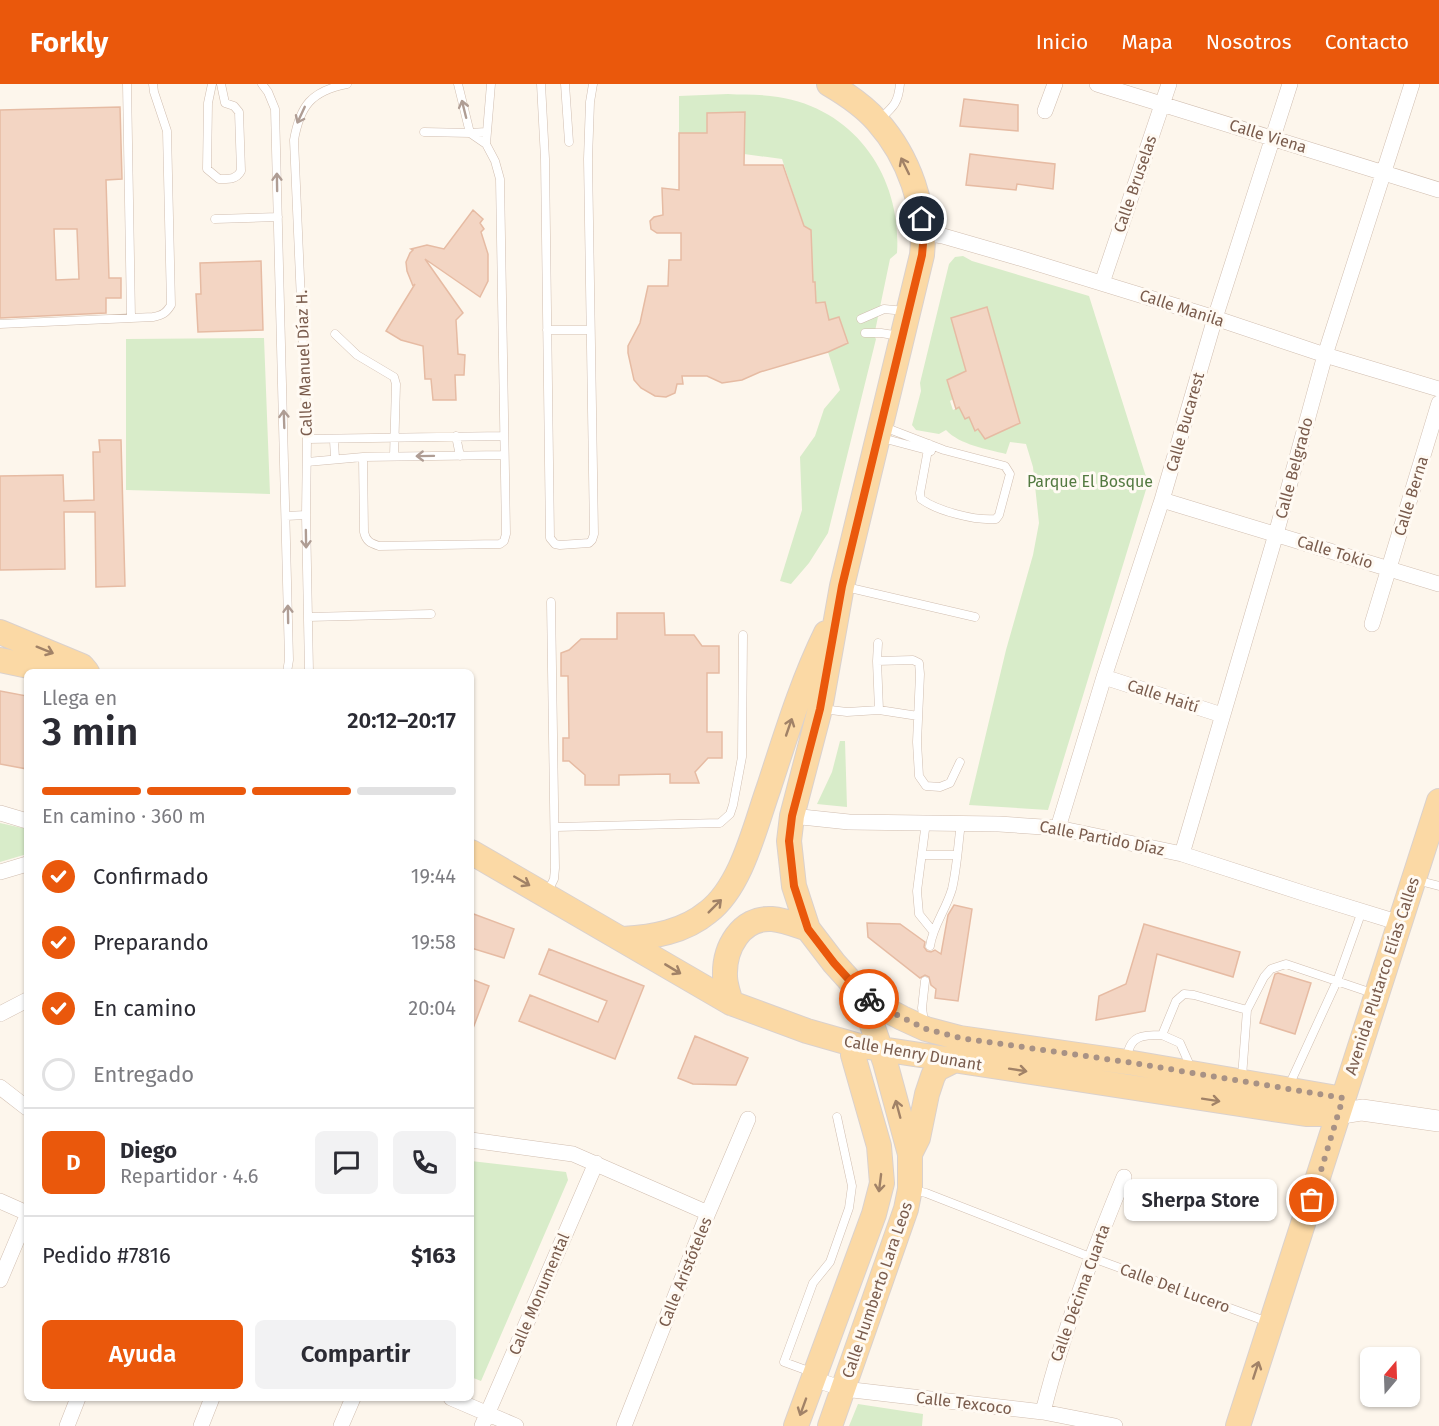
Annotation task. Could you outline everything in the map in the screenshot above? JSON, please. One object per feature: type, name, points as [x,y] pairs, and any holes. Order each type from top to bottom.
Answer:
[{"type":"main road","points":[[623,939],[650,938],[678,929],[709,912],[725,896],[744,859],[810,665],[836,610],[880,431],[922,255],[924,233],[920,205],[896,146],[878,121],[844,93],[829,84]]},
{"type":"main road","name":"Calle Humberto Lara Leos","points":[[830,1426],[906,1209],[910,1189],[910,1154],[881,1049],[861,993],[808,929],[794,886],[790,863],[789,841],[792,816],[820,709],[836,610]]},
{"type":"main road","points":[[0,632],[84,669]]},
{"type":"main road","points":[[0,660],[43,669]]},
{"type":"main road","name":"Avenida Plutarco Elías Calles","points":[[1238,1426],[1332,1138],[1348,1107],[1377,995],[1439,801]]},
{"type":"main road","name":"Calle Henry Dunant","points":[[474,854],[731,1003],[768,1018],[856,1045],[1306,1114],[1348,1107]]},
{"type":"main road","points":[[731,1003],[725,977],[726,958],[731,943],[743,929],[756,921],[771,919],[808,929]]},
{"type":"main road","name":"Calle Henry Dunant","points":[[861,993],[881,1007],[926,1029],[960,1038],[1290,1088],[1348,1107]]},
{"type":"main road","name":"Calle Humberto Lara Leos","points":[[796,1426],[874,1214],[882,1184],[879,1146],[854,1055],[856,1045]]},
{"type":"main road","points":[[910,1154],[918,1138],[933,1077],[937,1069],[955,1060]]},
{"type":"street","points":[[1045,111],[1055,84]]},
{"type":"street","name":"Calle Viena","points":[[1098,84],[1439,189]]},
{"type":"street","name":"Calle Bruselas","points":[[1102,283],[1169,84]]},
{"type":"street","name":"Calle Bucarest","points":[[1058,828],[1162,500],[1215,318],[1290,84]]},
{"type":"street","name":"Calle Belgrado","points":[[1182,854],[1276,534],[1325,355],[1412,84]]},
{"type":"street","name":"Calle Manila","points":[[924,233],[943,236],[1102,283],[1439,389]]},
{"type":"street","name":"Calle Berna","points":[[1372,624],[1439,403]]},
{"type":"street","name":"Calle Tokio","points":[[1162,500],[1439,584]]},
{"type":"street","name":"Calle Haití","points":[[1104,677],[1222,715]]},
{"type":"street","points":[[0,813],[24,819]]},
{"type":"street","name":"Calle Partido Díaz","points":[[792,816],[849,822],[1037,825],[1058,828],[1182,854],[1400,923]]},
{"type":"street","points":[[0,872],[24,865]]},
{"type":"street","points":[[0,1014],[24,1002]]},
{"type":"street","points":[[0,1088],[24,1106]]},
{"type":"street","name":"Calle Henry Dunant","points":[[1348,1107],[1439,1121]]},
{"type":"street","name":"Calle Aristóteles","points":[[624,1426],[708,1213],[748,1119]]},
{"type":"street","points":[[474,1140],[573,1154],[708,1213]]},
{"type":"street","name":"Calle Monumental","points":[[485,1420],[596,1163]]},
{"type":"street","name":"Calle Décima Cuarta","points":[[1042,1412],[1055,1362],[1090,1257],[1124,1177]]},
{"type":"street","points":[[0,1201],[24,1213]]},
{"type":"street","points":[[0,1280],[24,1221]]},
{"type":"street","name":"Calle Texcoco","points":[[814,1376],[844,1389],[1042,1412],[1115,1426]]},
{"type":"street","points":[[67,1426],[77,1401]]},
{"type":"street","points":[[201,1426],[211,1401]]},
{"type":"street","points":[[341,1426],[352,1401]]},
{"type":"street","points":[[456,1401],[485,1420],[516,1426]]},
{"type":"lane","points":[[127,84],[130,318]]},
{"type":"lane","points":[[0,324],[161,316],[167,312],[171,305],[167,131],[155,98],[153,84]]},
{"type":"lane","points":[[212,84],[208,103],[207,169],[219,179],[234,178],[241,171],[239,112],[234,106],[225,103],[220,84]]},
{"type":"lane","name":"Calle Manuel Díaz H.","points":[[261,84],[268,92],[276,109],[290,660],[288,669]]},
{"type":"lane","name":"Calle Manuel Díaz H.","points":[[309,669],[307,439],[294,140],[298,120],[308,100],[328,87],[346,84]]},
{"type":"lane","points":[[363,457],[364,532],[370,543],[379,546],[500,544],[504,541],[506,534],[500,179],[495,161],[486,144],[470,133],[458,84]]},
{"type":"lane","points":[[486,144],[491,84]]},
{"type":"lane","points":[[541,84],[545,159],[550,538],[555,544],[560,545],[589,543],[594,534],[588,159],[593,84]]},
{"type":"lane","points":[[565,84],[569,142]]},
{"type":"lane","points":[[878,121],[895,105],[899,98],[900,84]]},
{"type":"lane","points":[[424,132],[486,132]]},
{"type":"lane","points":[[215,219],[278,217]]},
{"type":"lane","points":[[861,319],[884,309],[908,312]]},
{"type":"lane","points":[[547,330],[590,330]]},
{"type":"lane","points":[[864,333],[901,336]]},
{"type":"lane","points":[[335,334],[357,356],[394,377],[396,384],[394,456]]},
{"type":"lane","points":[[880,431],[928,447],[999,464],[1008,469],[1010,474],[996,519],[958,513],[929,505],[921,499],[920,492],[928,447]]},
{"type":"lane","points":[[456,436],[460,456]]},
{"type":"lane","points":[[307,439],[504,436]]},
{"type":"lane","points":[[334,440],[335,459]]},
{"type":"lane","points":[[307,462],[363,457],[504,455]]},
{"type":"lane","points":[[286,516],[306,515]]},
{"type":"lane","points":[[842,586],[975,617]]},
{"type":"lane","points":[[546,895],[554,879],[556,827],[551,602]]},
{"type":"lane","points":[[308,617],[431,614]]},
{"type":"lane","points":[[556,827],[720,823],[730,814],[742,757],[743,635]]},
{"type":"lane","points":[[878,643],[879,710]]},
{"type":"lane","points":[[877,661],[913,660],[919,663],[917,742],[919,776],[926,786],[940,787],[950,783],[960,762]]},
{"type":"lane","points":[[820,709],[846,712],[879,710],[918,716]]},
{"type":"lane","points":[[926,822],[917,891],[919,914],[933,930]]},
{"type":"lane","points":[[930,946],[933,930],[945,909],[952,888],[961,823]]},
{"type":"lane","points":[[923,855],[957,855]]},
{"type":"lane","points":[[1414,879],[1439,886]]},
{"type":"lane","points":[[1290,1088],[1337,981],[1362,911]]},
{"type":"lane","points":[[1241,1081],[1247,1010],[1264,977],[1271,969],[1286,964],[1377,995]]},
{"type":"lane","points":[[925,981],[922,1008],[926,1029]]},
{"type":"lane","points":[[1162,1035],[1176,1001],[1184,994],[1247,1010]]},
{"type":"lane","points":[[1127,1062],[1128,1052],[1134,1041],[1142,1035],[1162,1035],[1180,1043],[1188,1061],[1187,1072]]},
{"type":"lane","points":[[814,1376],[784,1362],[813,1283],[830,1262],[849,1208],[852,1186],[837,1117]]},
{"type":"lane","name":"Calle Del Lucero","points":[[910,1189],[926,1193],[1090,1257],[1271,1323]]},
{"type":"green space","points":[[728,94],[772,96],[806,104],[830,116],[851,132],[869,151],[882,174],[897,225],[897,253],[890,259],[874,336],[876,339],[828,533],[809,563],[791,584],[780,581],[802,510],[800,457],[815,436],[824,409],[840,390],[828,352],[848,343],[839,317],[829,320],[825,302],[811,304],[788,282],[812,260],[811,230],[804,226],[782,159],[744,154],[707,113],[707,133],[679,133],[679,96]]},
{"type":"green space","name":"Parque El Bosque","points":[[963,256],[972,261],[1089,296],[1148,483],[1048,810],[969,805],[1006,650],[1033,555],[1039,523],[1033,467],[1026,444],[1010,442],[1006,454],[966,443],[946,430],[939,434],[916,430],[912,425],[949,264],[955,257]],"holes":[[[987,307],[1020,423],[985,439],[980,433],[983,429],[981,426],[975,430],[971,415],[965,419],[961,406],[953,410],[950,401],[953,399],[947,380],[966,371],[951,318]]]},
{"type":"green space","points":[[264,338],[270,494],[126,490],[126,339]]},
{"type":"green space","points":[[840,741],[845,741],[847,807],[817,804],[832,772]]},
{"type":"green space","points":[[0,823],[24,828],[24,855],[0,862]]},
{"type":"green space","points":[[474,1161],[566,1172],[568,1180],[481,1381],[474,1378]]},
{"type":"green space","points":[[858,1404],[923,1414],[922,1426],[849,1426]]},
{"type":"building","points":[[964,99],[1018,105],[1018,131],[960,126]]},
{"type":"building","points":[[120,107],[122,179],[106,180],[109,278],[121,278],[121,298],[106,298],[106,313],[0,318],[0,110]],"holes":[[[54,229],[77,229],[79,279],[56,280]]]},
{"type":"building","points":[[745,112],[744,165],[783,165],[804,226],[811,230],[816,303],[825,302],[829,320],[839,317],[848,343],[828,352],[760,372],[742,380],[722,383],[707,376],[682,376],[683,384],[677,384],[675,393],[666,397],[655,396],[641,388],[634,380],[628,346],[640,323],[648,286],[668,286],[669,260],[681,260],[681,233],[657,233],[651,229],[650,221],[654,217],[663,215],[662,188],[679,190],[679,133],[707,133],[707,113]]},
{"type":"building","points":[[970,154],[1055,164],[1053,189],[1017,184],[1016,190],[966,185]]},
{"type":"building","points":[[473,210],[483,219],[480,223],[484,229],[481,232],[488,254],[488,281],[480,297],[425,259],[463,313],[456,320],[458,354],[465,355],[464,375],[455,375],[456,400],[433,400],[431,379],[425,379],[423,346],[401,340],[386,331],[415,284],[413,286],[407,271],[406,262],[413,250],[411,249],[427,245],[444,249]]},
{"type":"building","points":[[261,261],[263,330],[198,332],[196,294],[201,294],[200,263]]},
{"type":"building","points":[[987,307],[1020,423],[985,439],[978,429],[975,431],[969,417],[965,419],[959,407],[956,409],[947,380],[966,371],[951,318]]},
{"type":"building","points":[[99,440],[121,440],[125,586],[96,587],[95,512],[64,512],[65,569],[0,570],[0,476],[63,475],[64,501],[94,500],[93,452],[100,452]]},
{"type":"building","points":[[617,613],[664,613],[665,635],[694,635],[702,646],[719,646],[719,673],[707,673],[707,732],[722,732],[722,758],[708,758],[695,772],[699,783],[670,783],[670,774],[619,775],[619,785],[585,785],[585,775],[569,761],[563,761],[563,738],[569,738],[568,676],[561,676],[561,653],[569,650],[581,639],[617,639]]},
{"type":"building","points":[[0,691],[24,695],[24,768],[0,764]]},
{"type":"building","points":[[954,905],[972,909],[958,1001],[935,998],[936,989],[931,985],[929,977],[925,975],[920,978],[868,937],[867,923],[900,924],[925,942],[924,947],[927,951],[935,950],[941,954],[948,915]]},
{"type":"building","points":[[474,914],[514,929],[504,958],[474,949]]},
{"type":"building","points":[[1144,924],[1240,952],[1233,977],[1157,954],[1145,1011],[1096,1020],[1099,996],[1126,984]]},
{"type":"building","points":[[549,949],[644,986],[615,1059],[519,1021],[530,995],[598,1022],[607,1001],[539,974]]},
{"type":"building","points":[[1275,974],[1311,983],[1295,1034],[1260,1023]]},
{"type":"building","points":[[474,980],[489,986],[474,1026]]},
{"type":"building","points":[[695,1036],[748,1058],[736,1085],[693,1084],[678,1078]]},
{"type":"way so far","points":[[869,999],[926,1029],[960,1038],[1127,1062],[1343,1098],[1312,1200]]},
{"type":"place","name":"Sherpa Store","points":[[1312,1200]]},
{"type":"route","points":[[869,999],[834,963],[808,929],[794,886],[789,841],[792,816],[820,709],[836,610],[922,255],[924,233],[922,219]]}]
